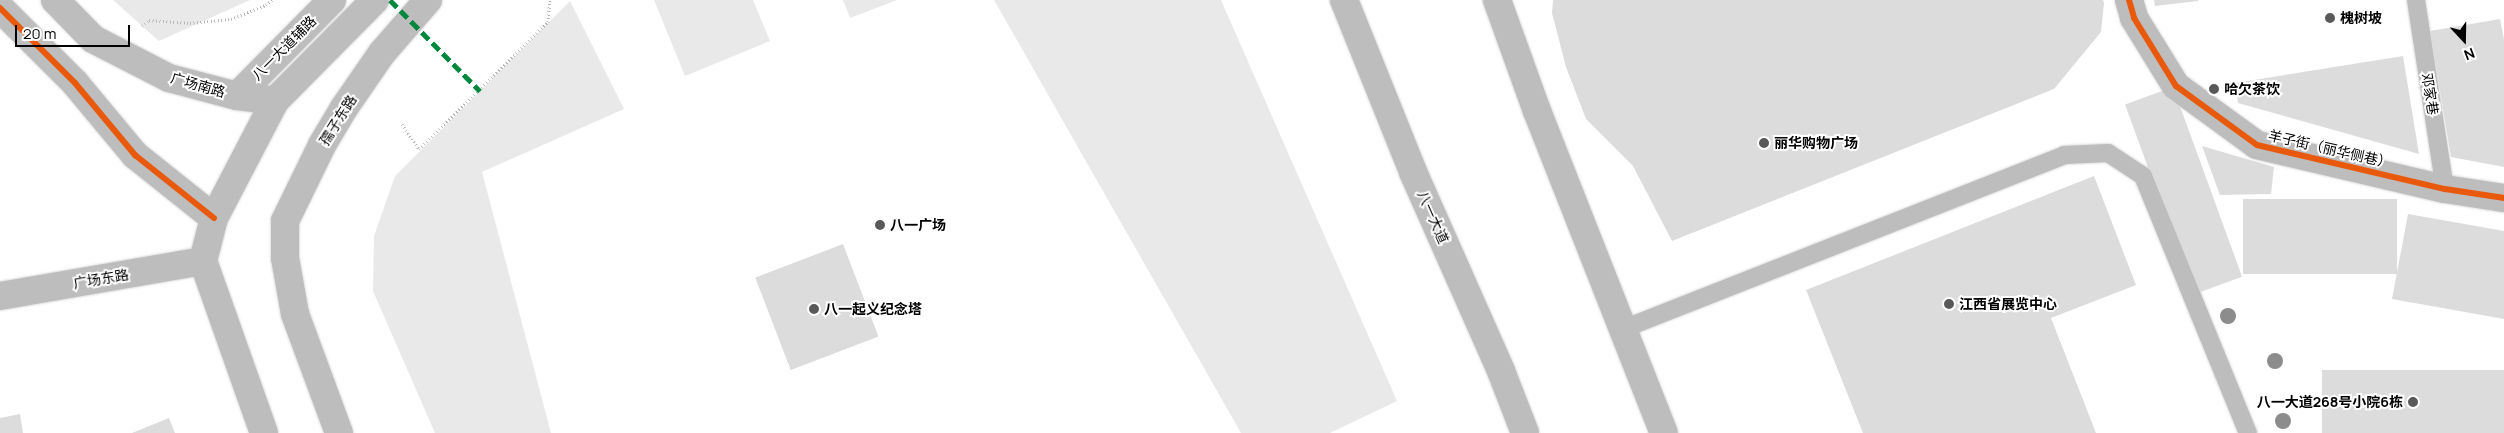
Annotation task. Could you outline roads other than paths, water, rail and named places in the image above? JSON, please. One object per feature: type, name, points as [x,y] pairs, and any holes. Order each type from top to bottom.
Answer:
[{"type":"main road","name":"广场南路","points":[[55,0],[94,39],[169,78],[237,96],[275,101]]},
{"type":"main road","name":"八一大道辅路","points":[[237,96],[332,0]]},
{"type":"main road","points":[[264,433],[203,261],[214,218],[275,101],[375,0]]},
{"type":"main road","name":"孺子东路","points":[[339,433],[294,314],[285,258],[285,222],[322,145],[344,108],[382,53],[428,0]]},
{"type":"main road","name":"八一大道","points":[[1344,0],[1413,172],[1501,371],[1525,433]]},
{"type":"main road","points":[[1497,0],[1537,111],[1664,433]]},
{"type":"main road","name":"羊子街（丽华侧巷）","points":[[2129,0],[2134,18],[2176,86],[2257,145],[2445,189],[2504,198]]},
{"type":"main road","points":[[0,8],[74,83],[135,155],[214,218]]},
{"type":"main road","name":"广场东路","points":[[0,296],[203,261]]},
{"type":"lane","name":"邓家巷","points":[[2416,0],[2445,189]]},
{"type":"lane","points":[[1623,328],[2064,155],[2108,154],[2143,176],[2248,433]]},
{"type":"place","name":"槐树坡","points":[[2330,18]]},
{"type":"place","name":"哈欠茶饮","points":[[2214,89]]},
{"type":"place","name":"丽华购物广场","points":[[1764,143]]},
{"type":"place","name":"八一广场","points":[[880,225]]},
{"type":"place","name":"江西省展览中心","points":[[1949,304]]},
{"type":"place","name":"八一起义纪念塔","points":[[814,309]]},
{"type":"place","name":"八一大道268号小院6栋","points":[[2413,402]]}]
